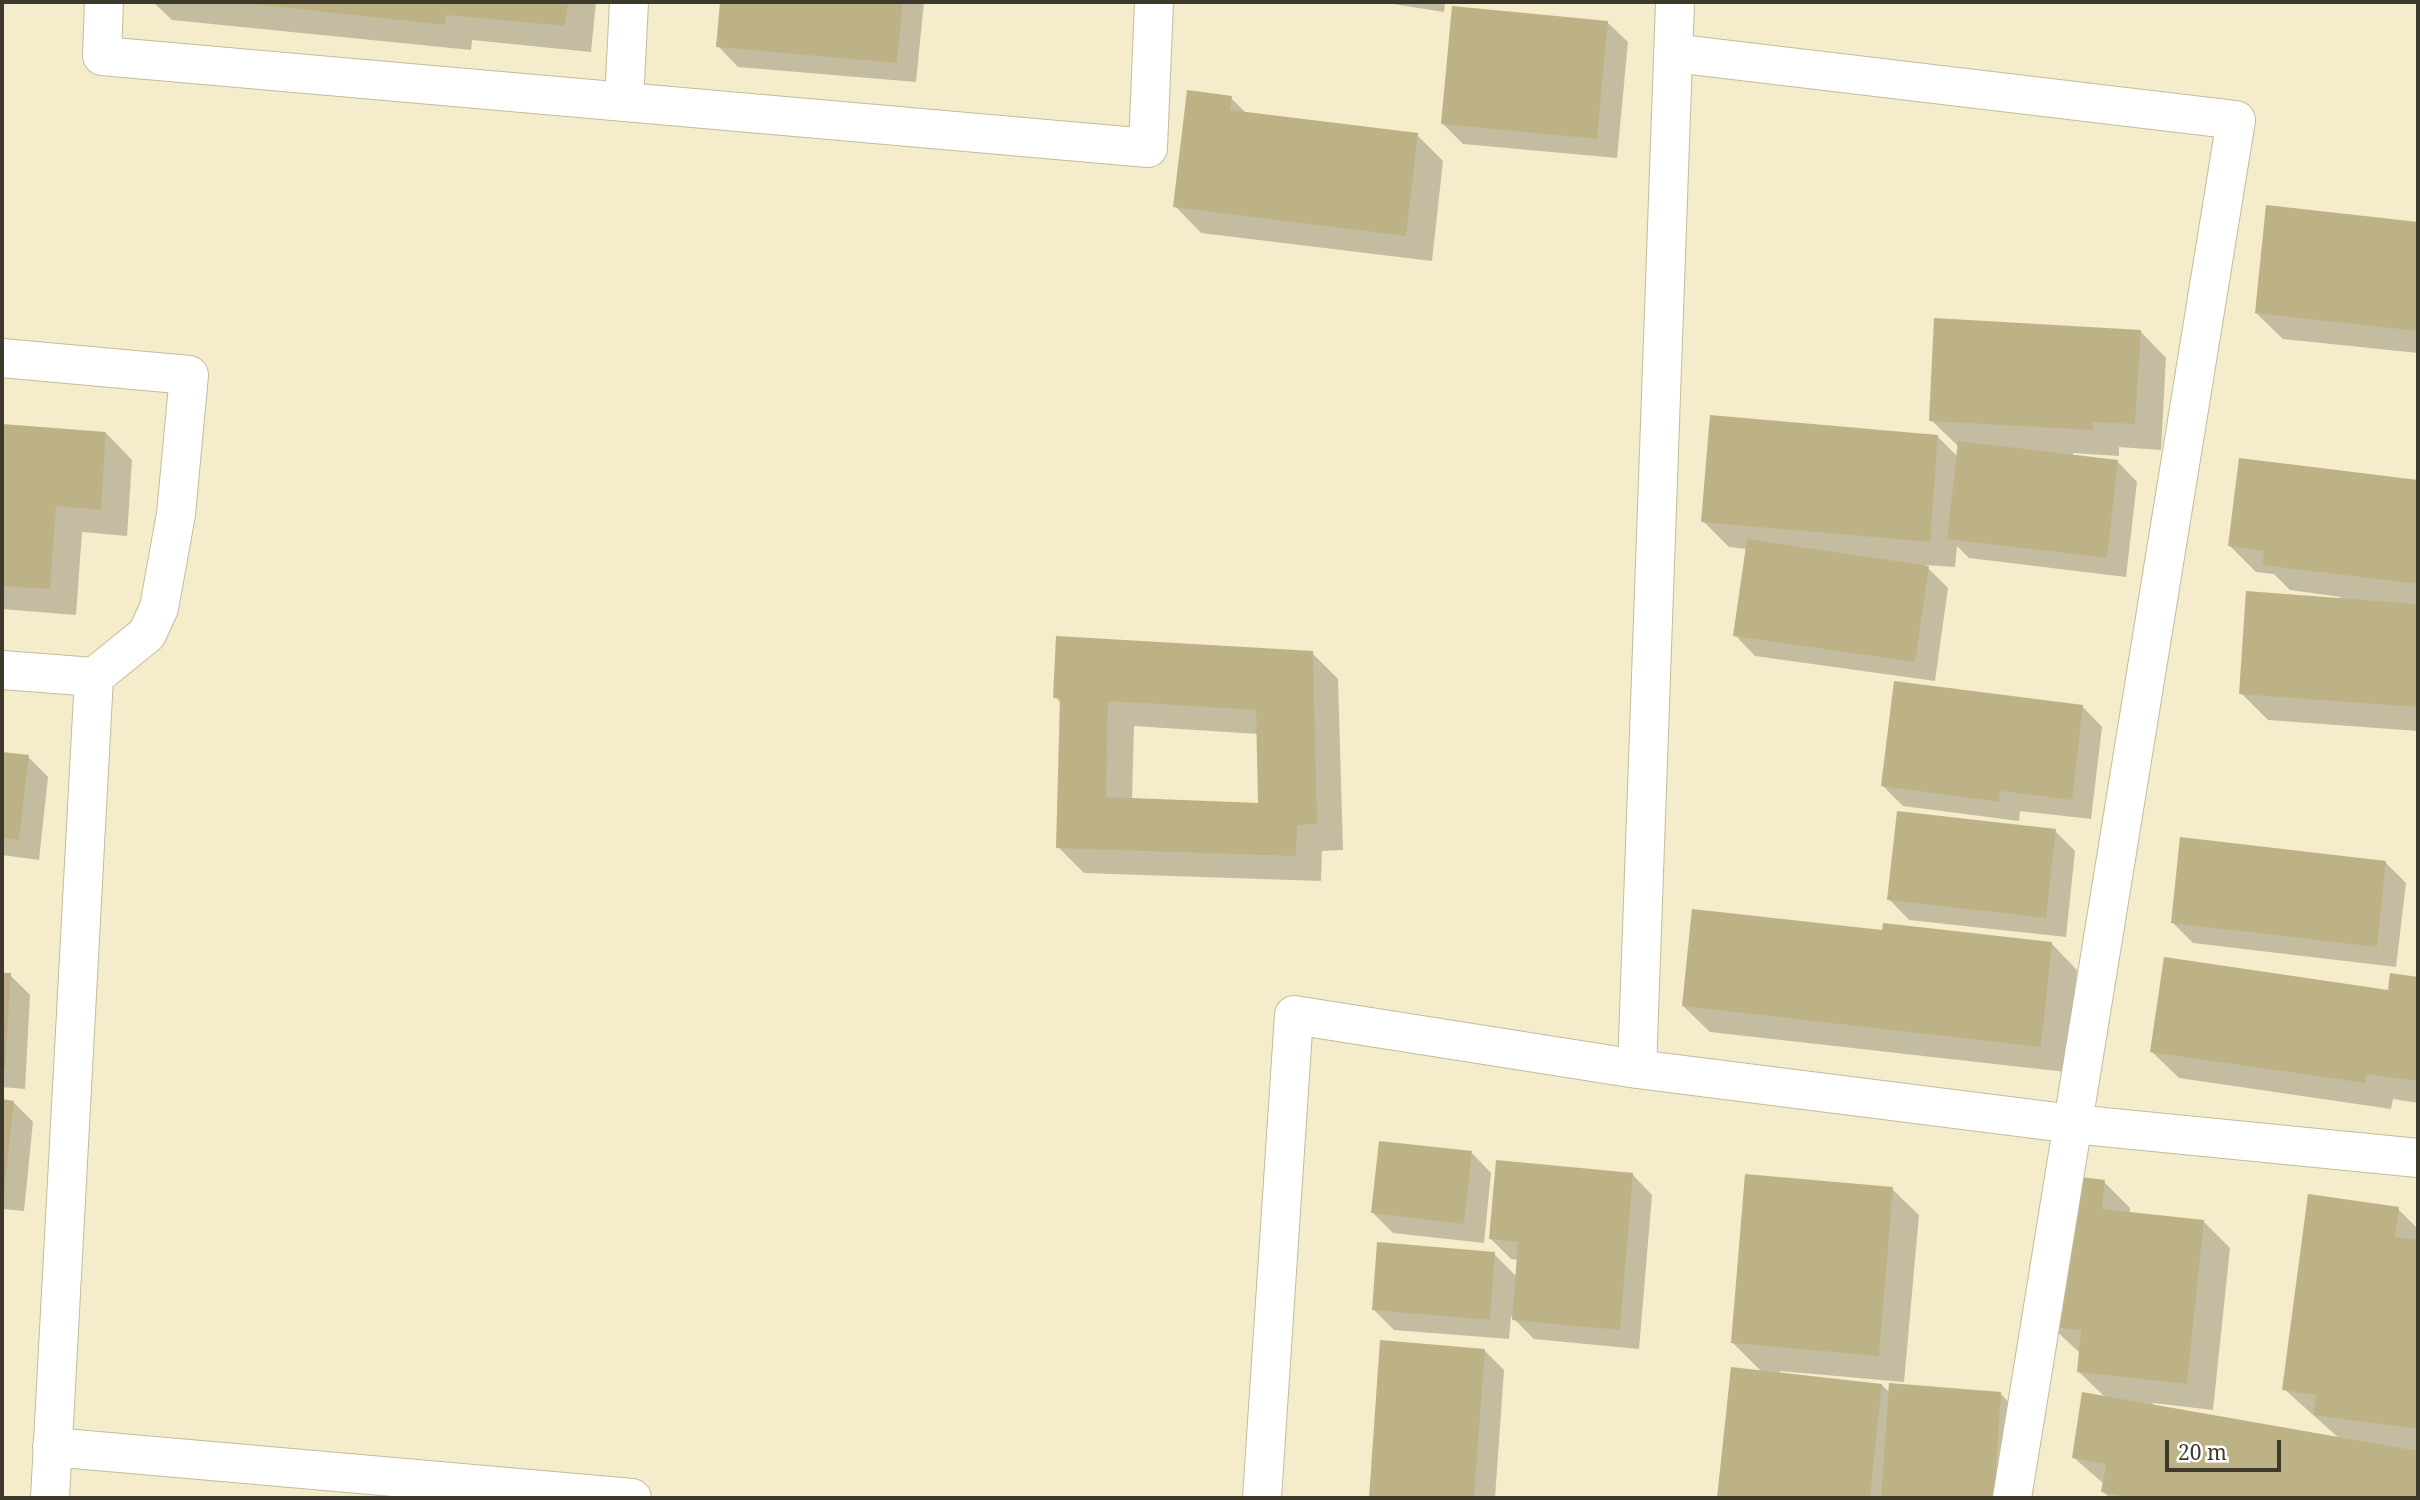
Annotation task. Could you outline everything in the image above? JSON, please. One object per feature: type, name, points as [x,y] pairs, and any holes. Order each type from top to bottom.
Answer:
[{"type":"street","points":[[104,2],[102,56],[1148,148],[1154,2]]},
{"type":"street","points":[[624,102],[629,2]]},
{"type":"street","points":[[1637,1069],[1675,2]]},
{"type":"street","points":[[1673,53],[2236,120],[2012,1498]]},
{"type":"street","points":[[2,358],[189,375],[176,514],[159,608],[147,634],[94,677],[2,670]]},
{"type":"street","points":[[50,1498],[94,677]]},
{"type":"street","points":[[1262,1498],[1294,1015],[1637,1069],[2073,1124],[2418,1158]]},
{"type":"street","points":[[52,1447],[615,1497]]},
{"type":"building","points":[[233,2],[568,2],[565,26],[446,15],[445,25]]},
{"type":"building","points":[[720,2],[903,2],[897,63],[716,47]]},
{"type":"building","points":[[1452,6],[1608,21],[1597,139],[1441,124]]},
{"type":"building","points":[[1187,90],[1232,96],[1230,110],[1418,133],[1406,236],[1173,207]]},
{"type":"building","points":[[2266,205],[2418,222],[2418,331],[2255,313]]},
{"type":"building","points":[[1934,318],[2141,330],[2135,424],[2093,422],[2093,430],[1929,421]]},
{"type":"building","points":[[1710,415],[1938,435],[1930,542],[1701,522]]},
{"type":"building","points":[[2,424],[106,432],[101,510],[56,506],[50,589],[2,586]]},
{"type":"building","points":[[1958,441],[2118,460],[2107,558],[1947,539]]},
{"type":"building","points":[[2239,458],[2418,480],[2418,584],[2262,565],[2264,551],[2228,546]]},
{"type":"building","points":[[1747,539],[1929,566],[1915,662],[1733,636]]},
{"type":"building","points":[[2246,591],[2418,604],[2418,707],[2239,694]]},
{"type":"building","points":[[1056,636],[1313,651],[1317,824],[1297,825],[1296,856],[1056,848],[1060,698],[1053,698]],"holes":[[[1108,701],[1256,710],[1258,803],[1106,797]]]},
{"type":"building","points":[[1894,681],[2083,705],[2072,800],[2000,791],[1999,802],[1881,786]]},
{"type":"building","points":[[2,752],[29,755],[19,840],[2,838]]},
{"type":"building","points":[[1897,811],[2056,829],[2046,918],[1887,900]]},
{"type":"building","points":[[2180,837],[2386,861],[2377,947],[2171,923]]},
{"type":"building","points":[[1692,909],[1882,930],[1883,923],[2052,942],[2041,1047],[1682,1006]]},
{"type":"building","points":[[2164,957],[2388,990],[2390,973],[2418,977],[2418,1081],[2367,1074],[2365,1083],[2150,1052]]},
{"type":"building","points":[[2,973],[11,973],[5,1069],[2,1069]]},
{"type":"building","points":[[2,1099],[14,1101],[4,1192],[2,1192]]},
{"type":"building","points":[[1379,1141],[1472,1151],[1464,1224],[1371,1213]]},
{"type":"building","points":[[1496,1160],[1633,1173],[1620,1330],[1512,1320],[1518,1242],[1489,1239]]},
{"type":"building","points":[[1745,1174],[1893,1187],[1879,1356],[1731,1343]]},
{"type":"building","points":[[2065,1175],[2105,1180],[2102,1209],[2204,1220],[2187,1384],[2077,1372],[2081,1330],[2050,1327]]},
{"type":"building","points":[[2308,1194],[2399,1207],[2395,1237],[2418,1240],[2418,1429],[2313,1415],[2316,1395],[2282,1390]]},
{"type":"building","points":[[1377,1242],[1495,1252],[1490,1320],[1372,1310]]},
{"type":"building","points":[[1380,1340],[1485,1349],[1474,1498],[1369,1498]]},
{"type":"building","points":[[1731,1367],[1882,1384],[1870,1498],[1717,1498]]},
{"type":"building","points":[[1889,1383],[2001,1392],[1994,1498],[1881,1498]]},
{"type":"building","points":[[2082,1392],[2418,1451],[2418,1498],[2134,1498],[2101,1492],[2106,1464],[2072,1458]]}]
